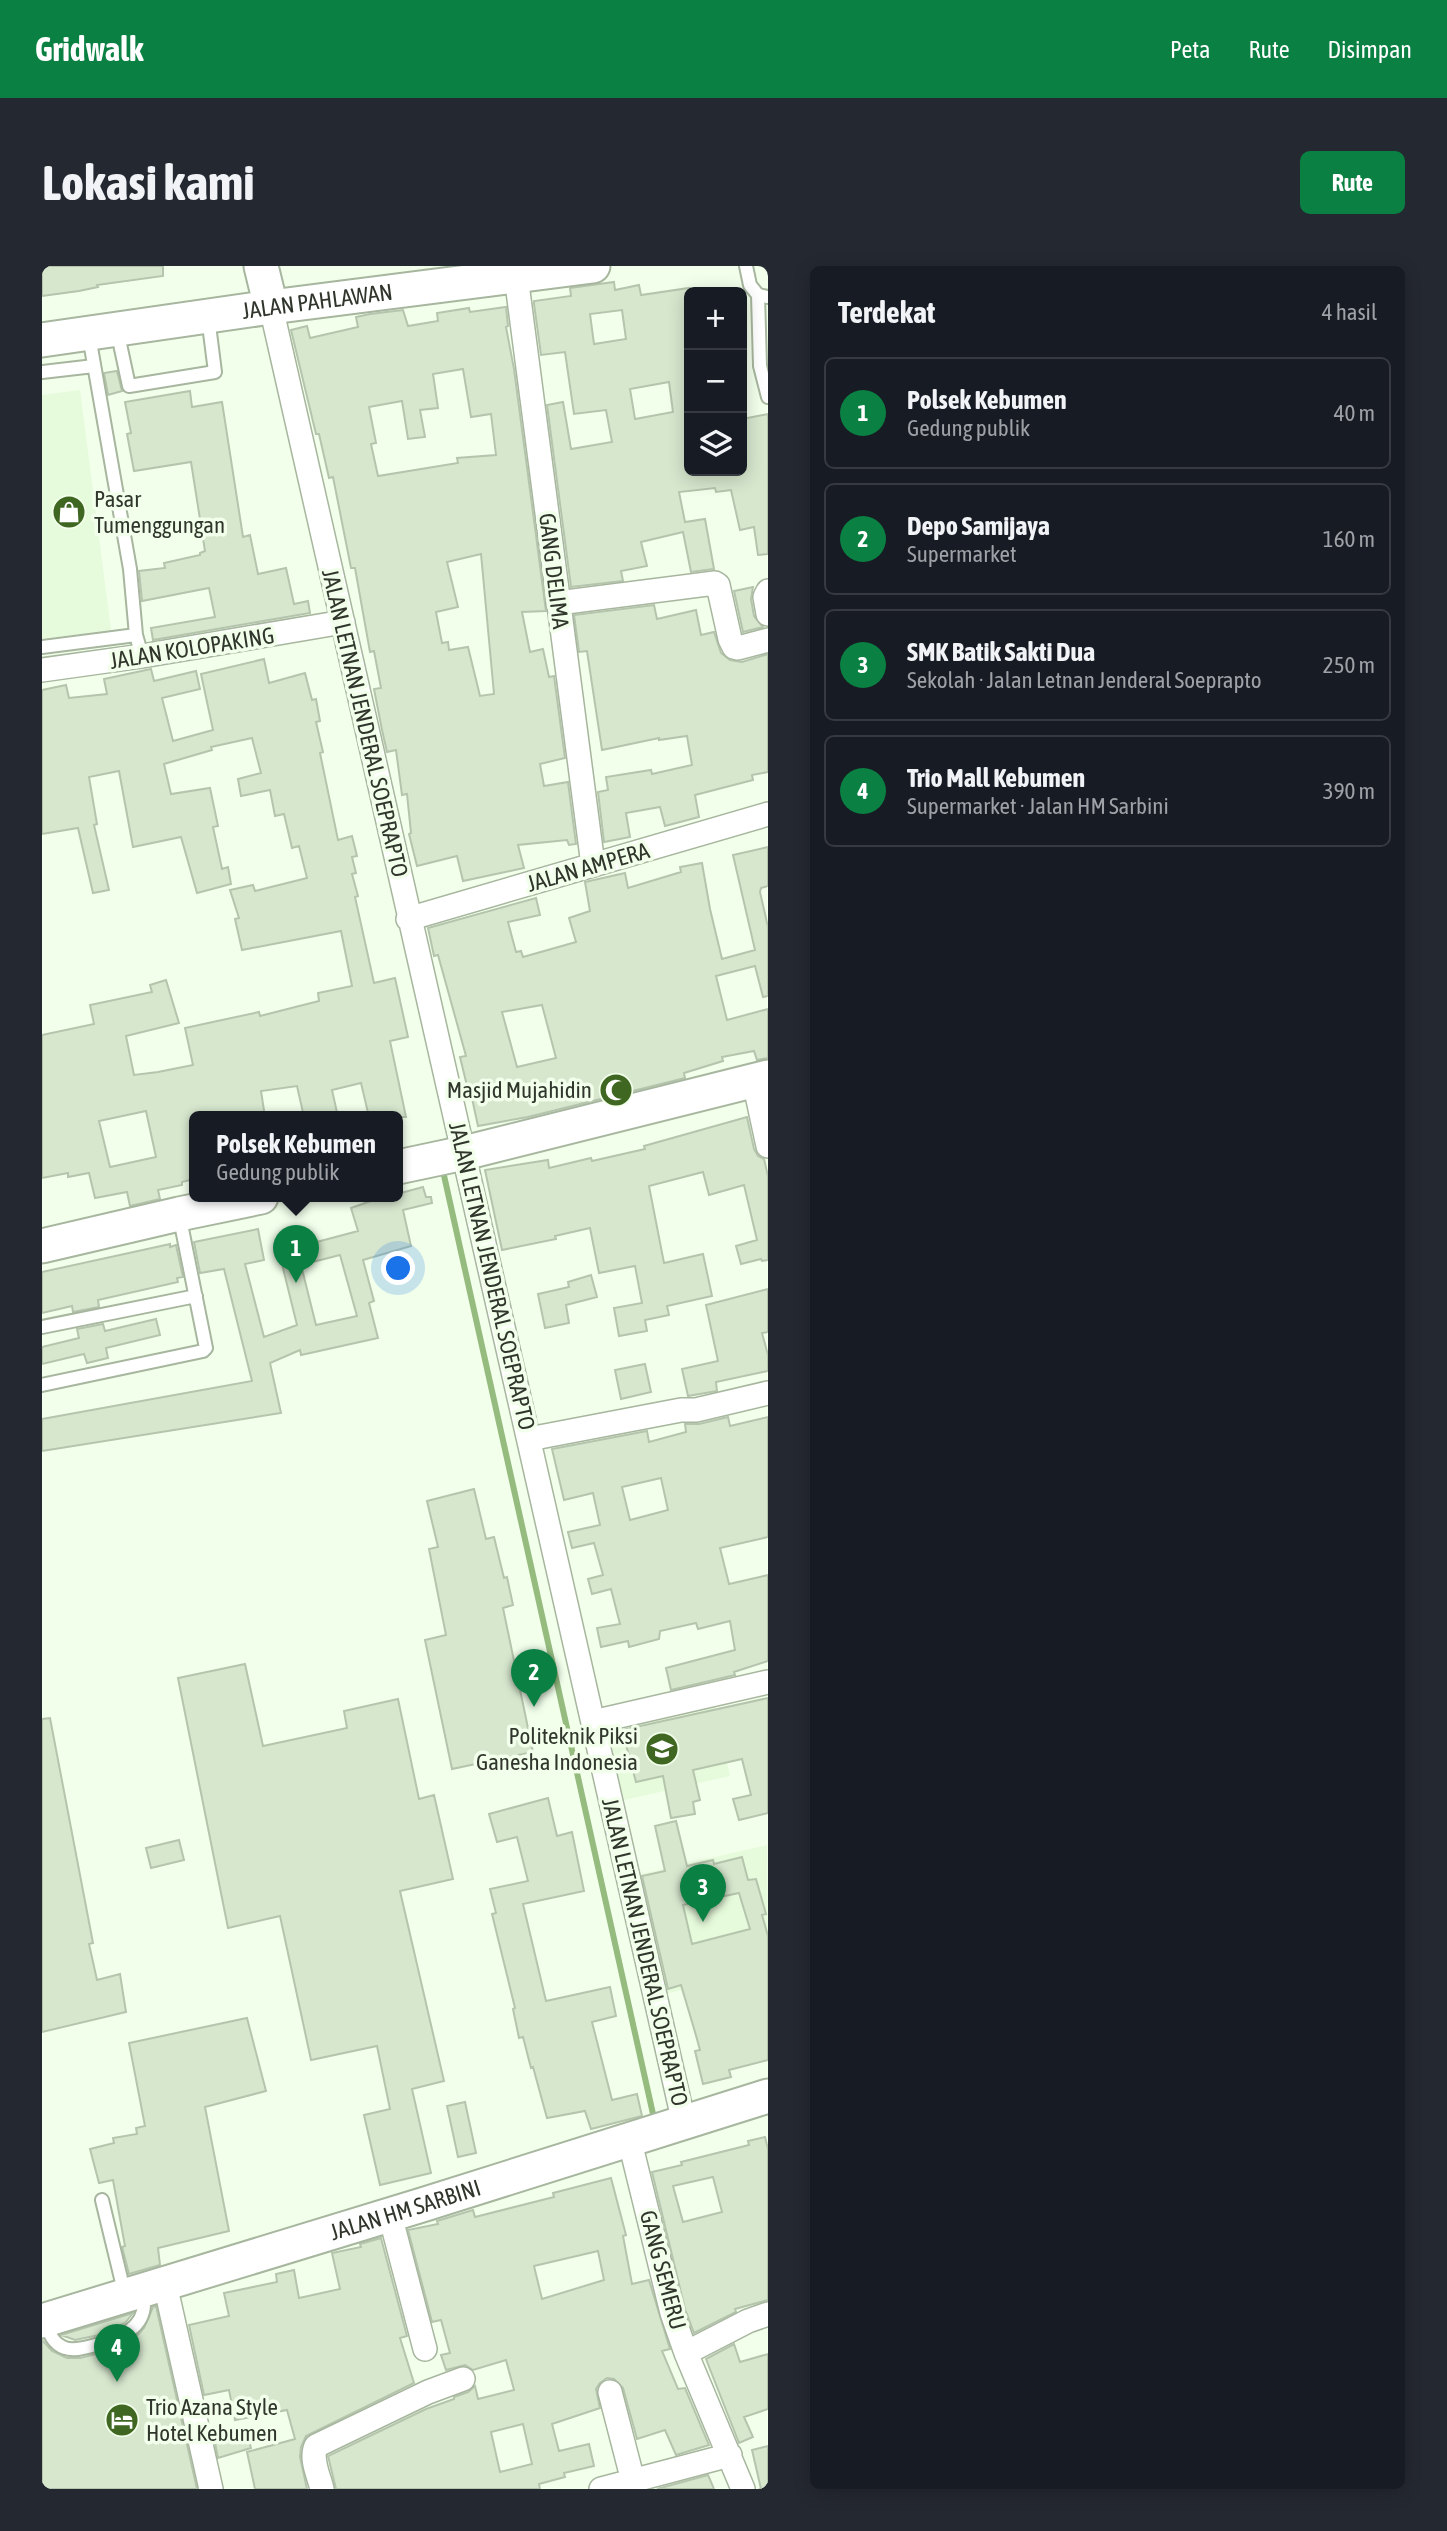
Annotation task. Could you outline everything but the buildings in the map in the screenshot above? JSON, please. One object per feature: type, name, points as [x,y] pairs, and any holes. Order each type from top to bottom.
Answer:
[{"type":"main road","points":[[261,266],[271,307]]},
{"type":"main road","name":"JALAN PAHLAWAN","points":[[42,340],[271,307],[593,266]]},
{"type":"main road","points":[[403,1166],[761,1079]]},
{"type":"main road","points":[[42,1246],[237,1202]]},
{"type":"main road","name":"JALAN HM SARBINI","points":[[44,2321],[768,2096]]},
{"type":"street","name":"GANG DELIMA","points":[[516,276],[593,865]]},
{"type":"street","name":"JALAN LETNAN JENDERAL SOEPRAPTO","points":[[271,307],[408,919],[593,1722],[657,2131]]},
{"type":"street","points":[[558,603],[715,583],[718,585],[734,647],[768,640]]},
{"type":"street","points":[[768,591],[765,597],[768,614]]},
{"type":"street","name":"JALAN KOLOPAKING","points":[[42,670],[139,646],[342,622]]},
{"type":"street","name":"JALAN AMPERA","points":[[408,919],[768,814]]},
{"type":"street","points":[[761,1079],[768,1146]]},
{"type":"street","points":[[529,1439],[681,1410],[696,1410],[768,1393]]},
{"type":"street","points":[[593,1722],[768,1682]]},
{"type":"street","name":"GANG SEMERU","points":[[657,2131],[672,2313],[686,2353],[748,2321],[768,2314]]},
{"type":"street","points":[[390,2215],[425,2350]]},
{"type":"street","points":[[144,2291],[211,2489]]},
{"type":"street","points":[[686,2353],[743,2489]]},
{"type":"street","points":[[322,2489],[313,2452],[316,2446],[406,2402],[463,2379]]},
{"type":"street","points":[[610,2392],[633,2480]]},
{"type":"street","points":[[607,2488],[730,2455]]},
{"type":"lane","points":[[746,266],[750,285],[763,296],[760,366],[768,397]]},
{"type":"lane","points":[[103,331],[129,386],[215,372],[208,316]]},
{"type":"lane","points":[[42,647],[139,646],[130,569],[94,366],[103,331]]},
{"type":"lane","points":[[42,372],[94,366]]},
{"type":"lane","points":[[42,1385],[200,1353],[206,1348],[179,1214]]},
{"type":"lane","points":[[42,1327],[196,1296]]},
{"type":"lane","points":[[103,2200],[144,2291]]},
{"type":"shaded area","name":"Pasar Tumenggungan","points":[[80,390],[111,630],[42,639],[42,395]]},
{"type":"shaded area","name":"Politeknik Piksi Ganesha Indonesia","points":[[712,1695],[730,1776],[611,1803],[593,1722]]},
{"type":"shaded area","points":[[767,1845],[768,1966],[655,1997],[628,1877]]},
{"type":"waterway","points":[[443,1171],[653,2114],[657,2121]]},
{"type":"place","name":"Pasar Tumenggungan","points":[[69,512]]},
{"type":"place","name":"Masjid Mujahidin","points":[[616,1090]]},
{"type":"place","name":"Polsek Kebumen","points":[[296,1283]]},
{"type":"place","name":"Depo Samijaya","points":[[534,1707]]},
{"type":"place","name":"Politeknik Piksi Ganesha Indonesia","points":[[662,1749]]},
{"type":"place","name":"SMK Batik Sakti Dua","points":[[703,1922]]},
{"type":"place","name":"Trio Mall Kebumen","points":[[117,2382]]},
{"type":"place","name":"Trio Azana Style Hotel Kebumen","points":[[122,2420]]}]
